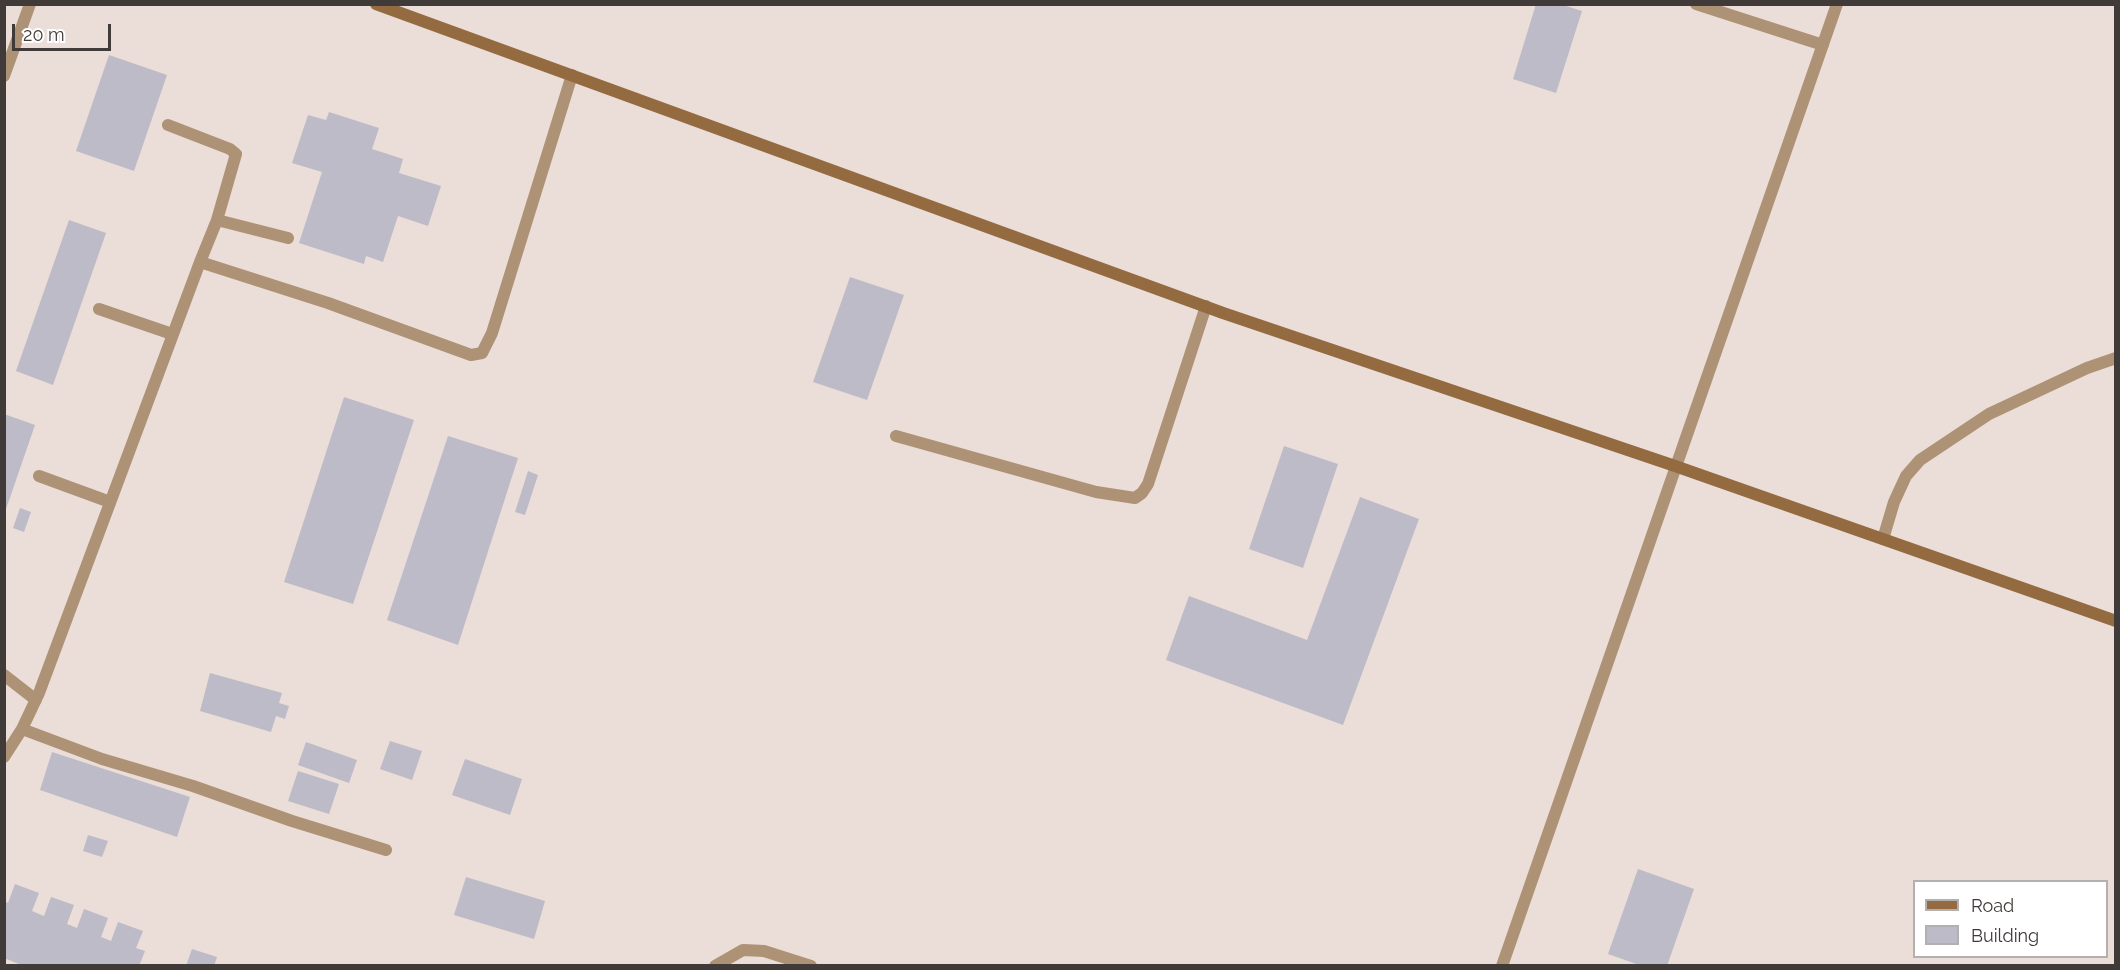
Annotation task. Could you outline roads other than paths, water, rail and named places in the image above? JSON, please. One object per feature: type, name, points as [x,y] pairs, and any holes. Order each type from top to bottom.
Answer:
[{"type":"street","points":[[4,76],[30,4]]},
{"type":"street","points":[[376,4],[1206,306],[1675,466],[2115,621]]},
{"type":"street","points":[[1696,4],[1822,45]]},
{"type":"street","points":[[1502,966],[1837,4]]},
{"type":"street","points":[[200,262],[328,303],[471,355],[482,353],[492,333],[572,75]]},
{"type":"street","points":[[4,758],[36,700],[172,334],[217,220],[236,154],[230,149],[168,125]]},
{"type":"street","points":[[217,220],[288,238]]},
{"type":"street","points":[[896,436],[1096,492],[1135,498],[1148,484],[1206,306]]},
{"type":"street","points":[[99,309],[172,334]]},
{"type":"street","points":[[1883,539],[1894,502],[1906,476],[1920,460],[1989,414],[2087,368],[2115,358]]},
{"type":"street","points":[[39,476],[110,502]]},
{"type":"street","points":[[4,675],[36,700]]},
{"type":"street","points":[[22,729],[102,759],[193,786],[292,821],[386,850]]},
{"type":"street","points":[[715,966],[743,950],[764,951],[812,966]]}]
